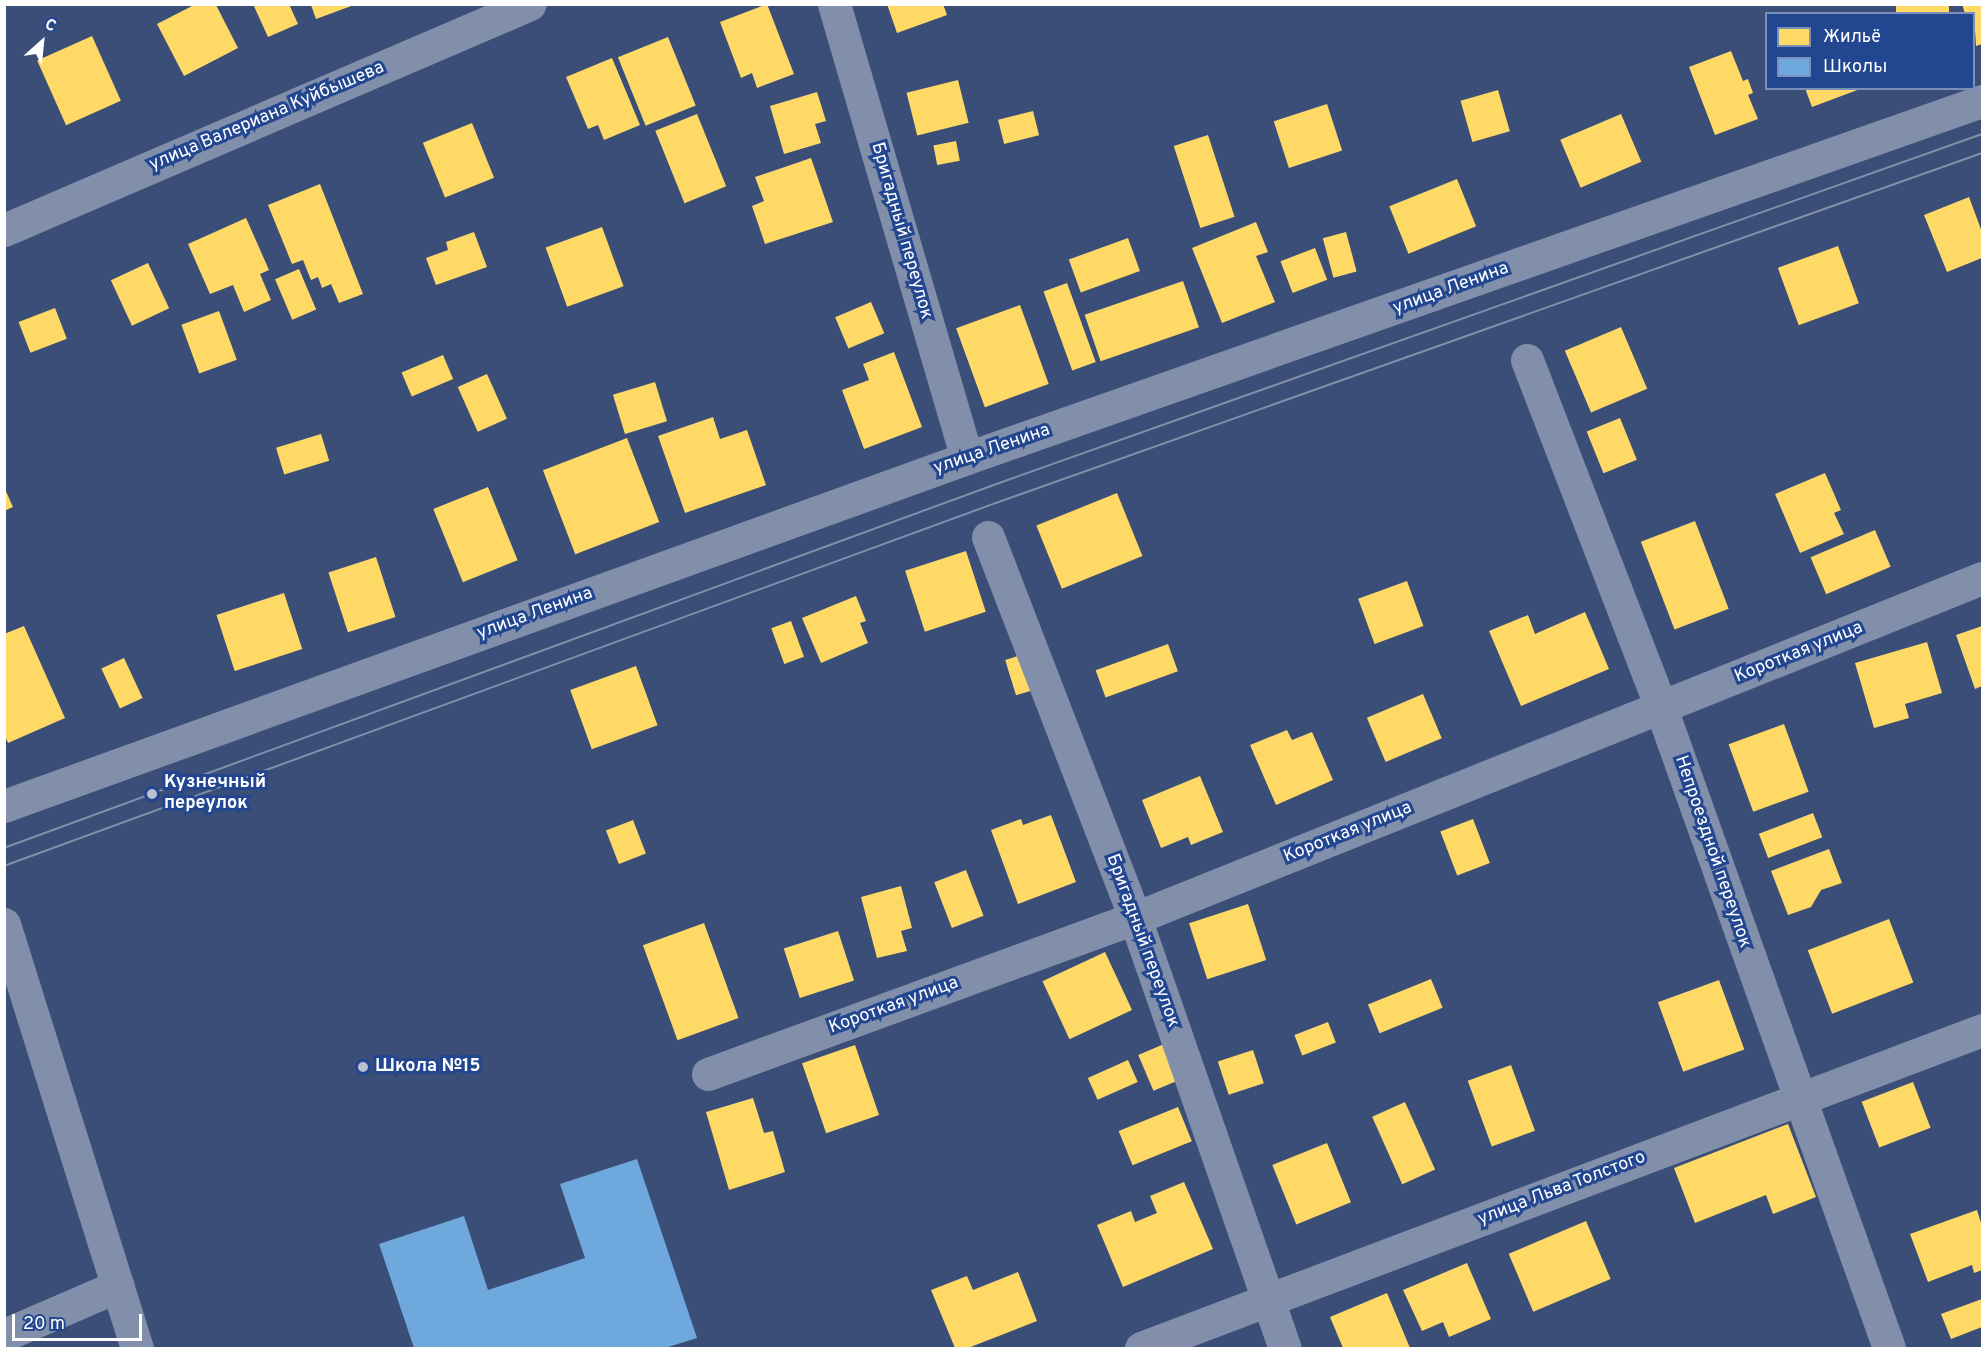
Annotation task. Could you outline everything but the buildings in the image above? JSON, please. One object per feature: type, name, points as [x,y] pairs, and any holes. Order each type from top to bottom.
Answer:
[{"type":"street","name":"улица Валериана Куйбышева","points":[[4,230],[530,4]]},
{"type":"street","name":"Бригадный переулок","points":[[834,4],[967,458]]},
{"type":"street","name":"улица Ленина","points":[[4,806],[967,458],[1983,101]]},
{"type":"street","name":"Непроездной переулок","points":[[1527,360],[1662,708],[1889,1348]]},
{"type":"street","name":"Бригадный переулок","points":[[988,537],[1135,918],[1266,1300],[1285,1348]]},
{"type":"street","name":"Короткая улица","points":[[708,1074],[1135,918],[1983,578]]},
{"type":"street","points":[[4,924],[137,1348]]},
{"type":"street","name":"улица Льва Толстого","points":[[1141,1348],[1983,1030]]},
{"type":"street","points":[[4,1335],[118,1286]]},
{"type":"tram line","points":[[4,848],[991,486],[1982,134]]},
{"type":"tram line","points":[[4,866],[996,503],[1982,153]]},
{"type":"place","name":"Кузнечный переулок","points":[[152,794]]},
{"type":"place","name":"Школа №15","points":[[363,1067]]}]
